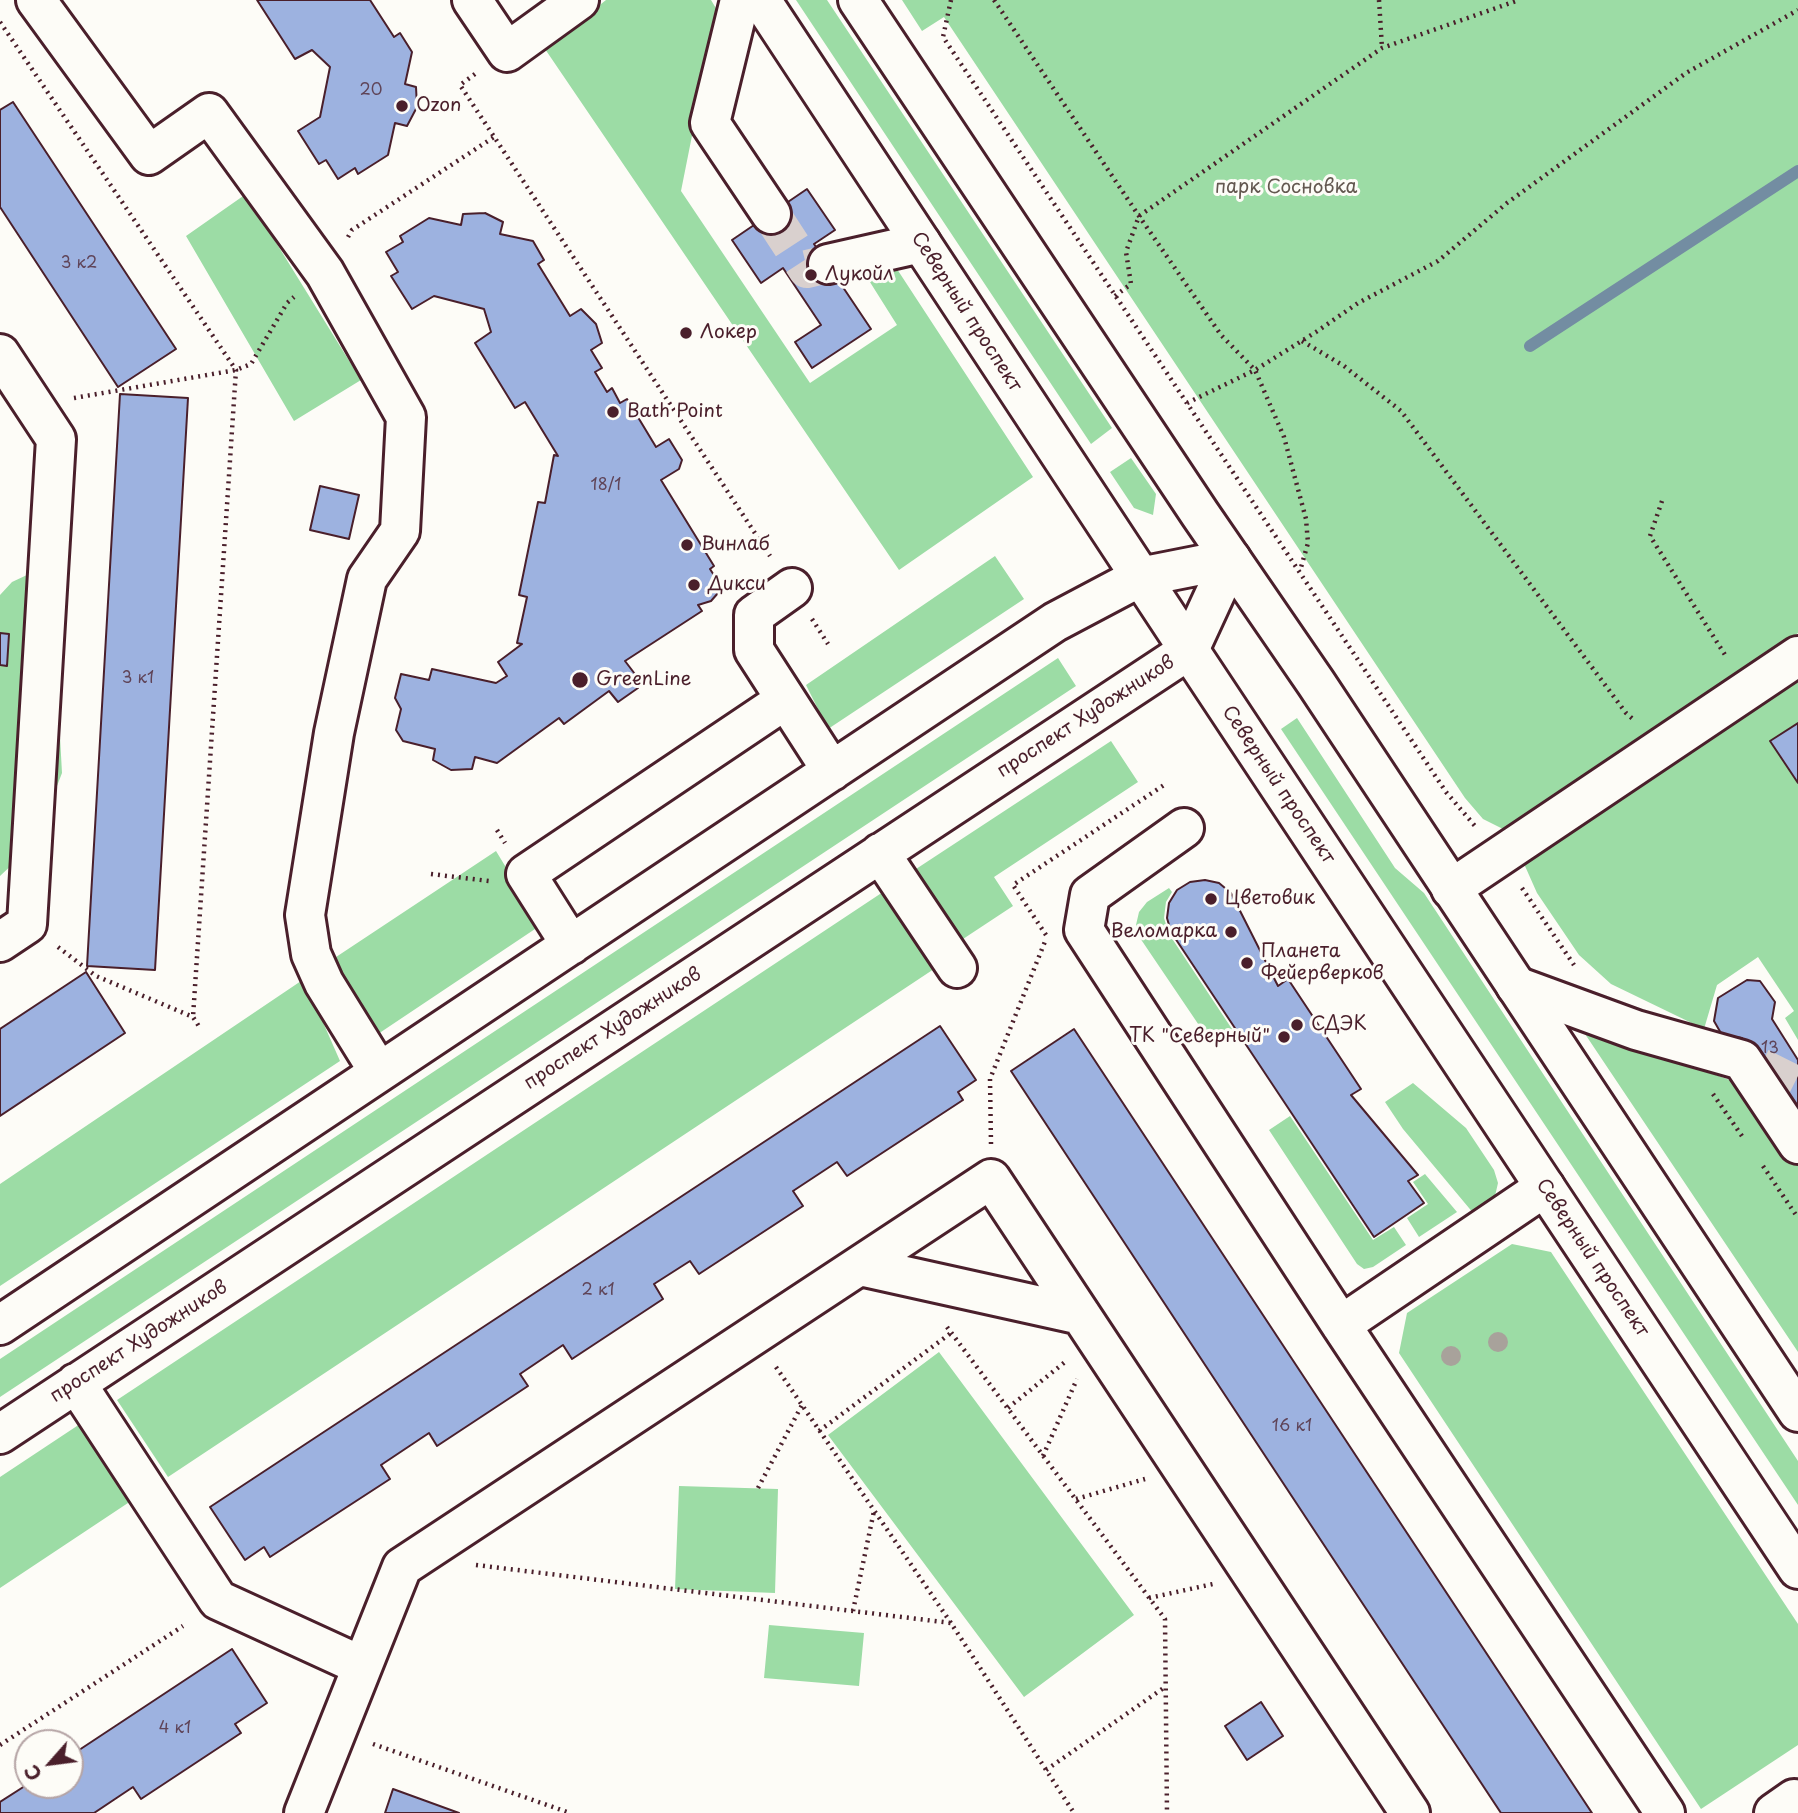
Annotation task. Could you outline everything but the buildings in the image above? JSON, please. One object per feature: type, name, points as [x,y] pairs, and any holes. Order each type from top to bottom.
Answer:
[{"type":"street","points":[[36,0],[149,155],[209,113],[325,273],[407,417],[400,531],[367,579],[334,733],[304,915],[311,954],[324,983],[379,1072]]},
{"type":"street","points":[[472,0],[507,52],[579,0]]},
{"type":"street","points":[[740,0],[710,123],[771,214]]},
{"type":"street","name":"Северный проспект","points":[[761,0],[1798,1569]]},
{"type":"street","points":[[858,0],[1316,683],[1798,1412]]},
{"type":"street","points":[[828,264],[920,243]]},
{"type":"street","points":[[0,354],[56,439],[13,933]]},
{"type":"street","points":[[0,1325],[1055,622],[1140,577],[1231,559]]},
{"type":"street","name":"проспект Художников","points":[[0,1434],[1189,650],[1231,559]]},
{"type":"street","points":[[792,588],[754,615],[754,650],[832,771]]},
{"type":"street","points":[[1451,889],[1798,656]]},
{"type":"street","points":[[571,945],[526,874],[785,700]]},
{"type":"street","points":[[1184,828],[1090,895],[1084,930],[1341,1325],[1665,1813]]},
{"type":"street","points":[[880,853],[957,968]]},
{"type":"street","points":[[1516,986],[1612,1022],[1751,1063],[1798,1144]]},
{"type":"street","points":[[304,1813],[402,1567],[992,1179],[1410,1813]]},
{"type":"street","points":[[1341,1325],[1545,1187]]},
{"type":"street","points":[[860,1266],[1088,1326]]},
{"type":"street","points":[[76,1383],[218,1600],[362,1666]]},
{"type":"street","points":[[1774,1813],[1794,1799],[1798,1805]]},
{"type":"path","points":[[951,0],[943,37],[1356,657]]},
{"type":"path","points":[[994,0],[1222,335],[1255,370],[1284,437],[1306,519],[1308,542],[1300,572]]},
{"type":"path","points":[[1379,0],[1382,48]]},
{"type":"path","points":[[1115,296],[1131,284],[1126,252],[1139,216],[1382,48],[1519,0]]},
{"type":"path","points":[[1186,403],[1255,370],[1358,303],[1438,261],[1507,203],[1686,73],[1798,10]]},
{"type":"path","points":[[0,22],[236,370],[193,1017]]},
{"type":"path","points":[[507,52],[460,85],[828,644]]},
{"type":"path","points":[[33,404],[236,370],[251,364],[287,303],[325,273],[352,230],[494,137]]},
{"type":"path","points":[[1302,341],[1344,366],[1401,411],[1626,713],[1664,746]]},
{"type":"path","points":[[1662,501],[1650,536],[1747,690]]},
{"type":"path","points":[[431,874],[456,877]]},
{"type":"path","points":[[13,933],[96,976],[193,1017],[200,1028]]},
{"type":"path","points":[[992,1179],[990,1079],[1047,936]]},
{"type":"path","points":[[1677,1041],[1745,1141]]},
{"type":"path","points":[[1760,1163],[1798,1218]]},
{"type":"path","points":[[943,1322],[1165,1619],[1167,1813]]},
{"type":"path","points":[[1008,1408],[1088,1326]]},
{"type":"path","points":[[1043,1456],[1088,1326]]},
{"type":"path","points":[[819,1431],[951,1333]]},
{"type":"path","points":[[754,1335],[951,1623],[1074,1813]]},
{"type":"path","points":[[758,1488],[802,1405]]},
{"type":"path","points":[[1076,1499],[1182,1468]]},
{"type":"path","points":[[853,1611],[874,1511]]},
{"type":"path","points":[[416,1558],[951,1623]]},
{"type":"path","points":[[1149,1598],[1253,1575]]},
{"type":"path","points":[[0,1745],[183,1626]]},
{"type":"path","points":[[1046,1770],[1165,1687]]},
{"type":"path","points":[[336,1731],[570,1813]]},
{"type":"green space","points":[[606,0],[711,0],[717,10],[681,191],[810,383],[897,325],[863,271],[895,266],[1033,477],[899,570],[545,49]]},
{"type":"green space","points":[[796,0],[827,0],[1112,428],[1091,444]]},
{"type":"green space","name":"парк Сосновка","points":[[902,0],[1798,0],[1798,633],[1507,831],[1483,819],[1465,798],[944,17],[922,31]]},
{"type":"green space","points":[[246,194],[361,380],[294,421],[186,236]]},
{"type":"green space","points":[[1131,458],[1156,494],[1153,515],[1134,508],[1110,472]]},
{"type":"green space","points":[[995,556],[1024,599],[828,729],[806,685]]},
{"type":"green space","points":[[44,567],[56,665],[62,773],[35,843],[0,876],[0,595],[12,582]]},
{"type":"green space","points":[[1058,658],[1076,686],[0,1397],[0,1359]]},
{"type":"green space","points":[[1798,675],[1798,723],[1770,741],[1798,783],[1798,1040],[1785,1018],[1794,1011],[1758,957],[1717,985],[1704,1029],[1611,984],[1579,955],[1537,893],[1521,857]]},
{"type":"green space","points":[[1297,718],[1395,868],[1424,893],[1798,1461],[1798,1505],[1281,729]]},
{"type":"green space","points":[[1111,741],[1138,782],[994,877],[1013,906],[963,939],[916,869]]},
{"type":"green space","points":[[496,851],[541,925],[378,1034],[330,961]]},
{"type":"green space","points":[[1169,888],[1172,892],[1166,902],[1164,918],[1169,934],[1232,1029],[1211,1043],[1140,938],[1136,925],[1139,912],[1147,902]]},
{"type":"green space","points":[[883,892],[934,969],[168,1477],[117,1400]]},
{"type":"green space","points":[[304,979],[340,1061],[0,1286],[0,1184]]},
{"type":"green space","points":[[1581,1028],[1750,1087],[1798,1161],[1798,1352]]},
{"type":"green space","points":[[1413,1083],[1466,1128],[1494,1170],[1498,1183],[1495,1196],[1487,1206],[1474,1214],[1403,1129],[1385,1102]]},
{"type":"green space","points":[[1290,1116],[1373,1240],[1394,1227],[1406,1245],[1373,1267],[1364,1269],[1357,1264],[1269,1130]]},
{"type":"green space","points":[[1425,1174],[1457,1212],[1419,1237],[1407,1218],[1428,1204],[1413,1182]]},
{"type":"green space","points":[[1512,1244],[1551,1252],[1798,1624],[1798,1745],[1701,1809],[1399,1353],[1407,1313]]},
{"type":"green space","points":[[939,1352],[1134,1615],[1024,1697],[828,1435]]},
{"type":"green space","points":[[86,1420],[137,1497],[0,1588],[0,1477]]},
{"type":"green space","points":[[679,1486],[778,1489],[775,1593],[675,1589]]},
{"type":"green space","points":[[769,1625],[864,1633],[859,1686],[764,1678]]},
{"type":"waterway","points":[[1530,346],[1798,171]]},
{"type":"tunnel","points":[[771,214],[807,269],[828,264]]},
{"type":"tunnel","points":[[1760,1067],[1798,1086]]},
{"type":"place","name":"Ozon","points":[[402,106]]},
{"type":"place","name":"Лукойл","points":[[811,275]]},
{"type":"place","name":"Локер","points":[[686,333]]},
{"type":"place","name":"Bath Point","points":[[613,412]]},
{"type":"place","name":"Винлаб","points":[[687,545]]},
{"type":"place","name":"Дикси","points":[[694,585]]},
{"type":"place","name":"GreenLine","points":[[580,680]]},
{"type":"place","name":"Цветовик","points":[[1211,899]]},
{"type":"place","name":"Веломарка","points":[[1231,932]]},
{"type":"place","name":"Планета Фейерверков","points":[[1247,963]]},
{"type":"place","name":"СДЭК","points":[[1297,1025]]},
{"type":"place","name":"ТК \"Северный\"","points":[[1284,1037]]}]
